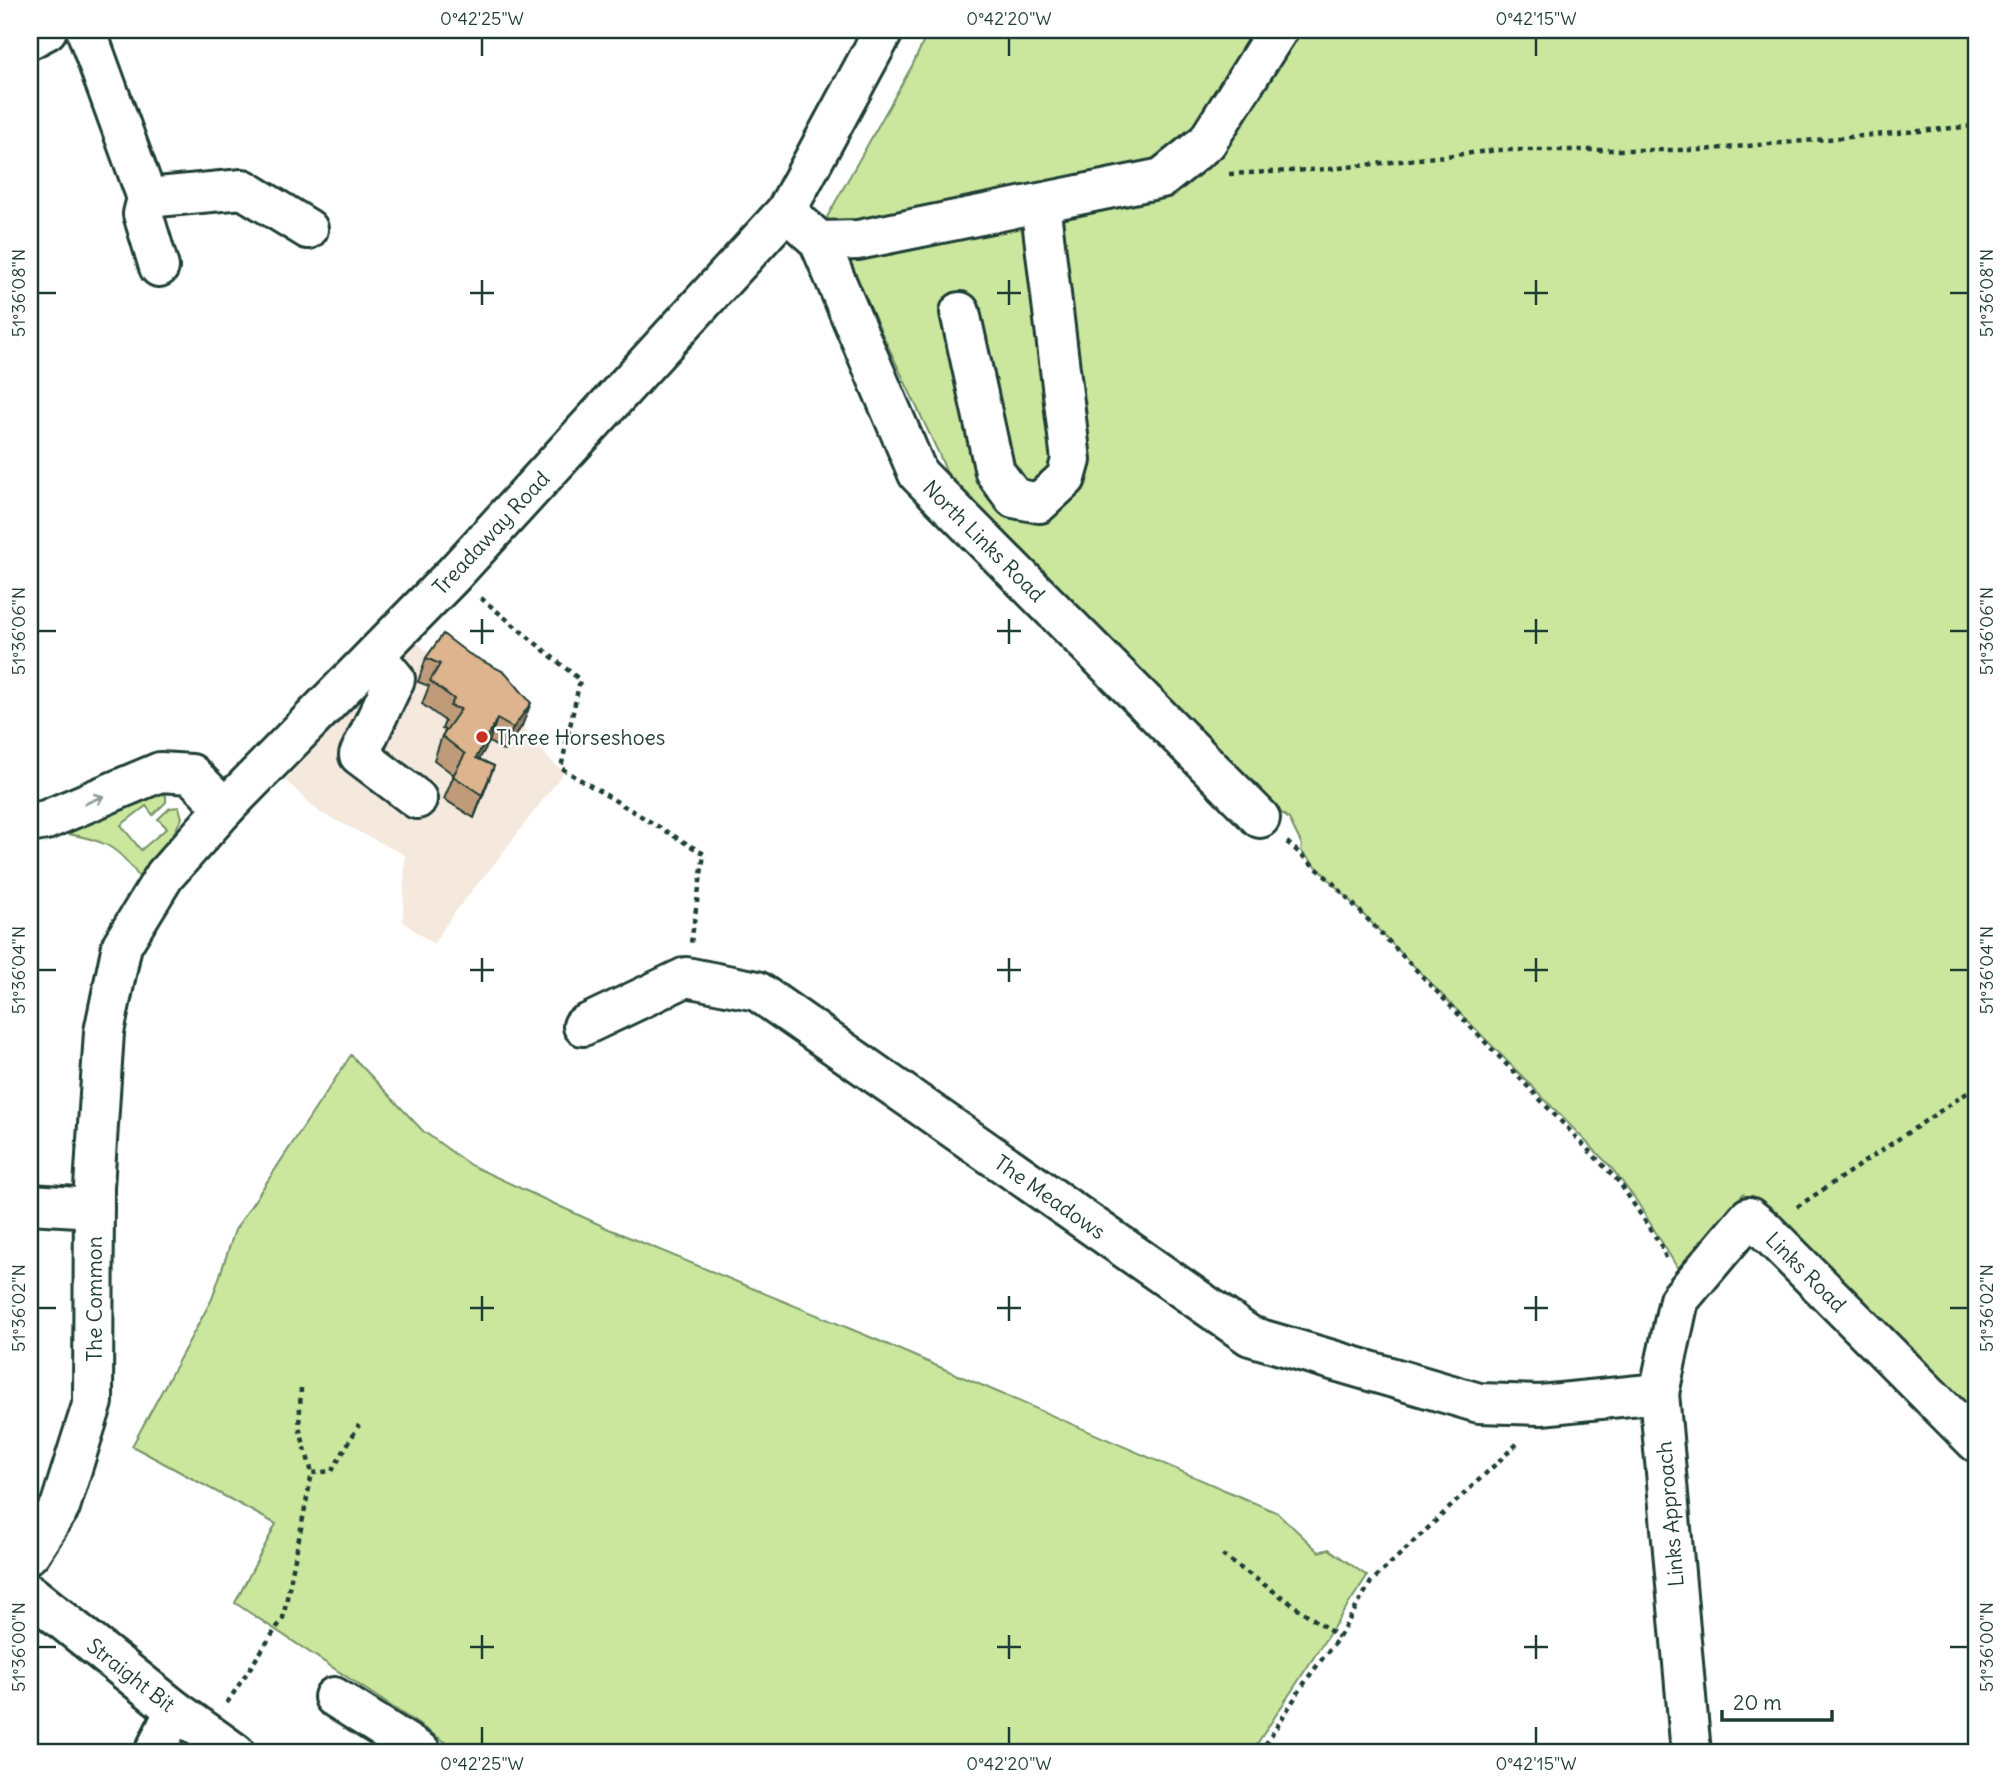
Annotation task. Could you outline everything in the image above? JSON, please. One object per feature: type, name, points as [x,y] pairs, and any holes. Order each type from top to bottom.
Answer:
[{"type":"street","points":[[30,39],[47,30]]},
{"type":"street","points":[[86,30],[147,198],[144,214],[159,267]]},
{"type":"street","name":"Treadaway Road","points":[[104,1032],[122,945],[165,876],[225,808],[453,575],[786,211],[884,30]]},
{"type":"street","points":[[819,241],[858,240],[1162,178],[1207,142],[1278,30]]},
{"type":"street","points":[[147,198],[243,189],[308,229]]},
{"type":"street","points":[[960,312],[995,472],[1014,498],[1039,502],[1066,478],[1071,460],[1040,203]]},
{"type":"street","name":"North Links Road","points":[[786,211],[819,241],[918,474],[1260,818]]},
{"type":"street","points":[[375,655],[395,679],[359,755],[417,799]]},
{"type":"street","points":[[30,823],[46,820],[160,772],[191,774],[225,808]]},
{"type":"street","points":[[583,1026],[687,977]]},
{"type":"street","name":"The Meadows","points":[[687,977],[757,991],[1250,1336],[1479,1403],[1541,1405],[1659,1393]]},
{"type":"street","name":"The Common","points":[[30,1553],[60,1507],[93,1402],[94,1208],[104,1032]]},
{"type":"street","points":[[30,1204],[94,1208]]},
{"type":"street","name":"Links Road","points":[[1659,1393],[1679,1300],[1749,1217],[1976,1442]]},
{"type":"street","name":"Links Approach","points":[[1659,1393],[1691,1753]]},
{"type":"street","name":"Straight Bit","points":[[30,1594],[175,1710],[221,1743]]},
{"type":"street","points":[[334,1697],[422,1753]]},
{"type":"street","points":[[154,1753],[175,1710]]},
{"type":"path","points":[[1227,174],[1330,169],[1498,150],[1700,150],[1976,126]]},
{"type":"path","points":[[453,575],[580,680],[561,768],[704,854],[687,977]]},
{"type":"path","points":[[1260,818],[1333,883],[1619,1182],[1661,1245],[1679,1300]]},
{"type":"path","points":[[1764,1229],[1976,1087]]},
{"type":"path","points":[[221,1743],[283,1618],[312,1473],[299,1427],[301,1388]]},
{"type":"path","points":[[312,1473],[332,1471],[359,1425]]},
{"type":"path","points":[[1260,1753],[1307,1679],[1339,1637],[1371,1582],[1522,1440]]},
{"type":"path","points":[[1222,1555],[1339,1637]]},
{"type":"shaded area","points":[[414,641],[460,677],[497,696],[547,757],[564,772],[433,944],[403,922],[405,855],[321,813],[285,780]]},
{"type":"green space","points":[[929,30],[1976,30],[1976,1417],[1743,1194],[1680,1272],[1636,1200],[1610,1166],[1301,851],[1302,845],[1289,819],[1199,744],[960,506],[939,454],[827,217],[913,64]]},
{"type":"green space","points":[[152,793],[166,795],[166,802],[153,815],[146,806],[121,825],[141,850],[167,828],[158,819],[170,808],[179,807],[182,818],[141,880],[125,859],[108,846],[89,838],[63,833]]},
{"type":"green space","points":[[351,1055],[423,1131],[470,1165],[609,1229],[870,1337],[1278,1513],[1319,1552],[1329,1549],[1367,1576],[1251,1753],[462,1753],[235,1603],[276,1524],[132,1446],[212,1299],[235,1230]]},
{"type":"building","points":[[443,634],[469,654],[506,673],[531,703],[513,728],[497,719],[476,758],[494,766],[482,795],[453,776],[465,754],[442,736],[461,709],[450,706],[454,699],[430,681],[440,664],[426,658]]},
{"type":"place","name":"Three Horseshoes","points":[[482,737]]}]
